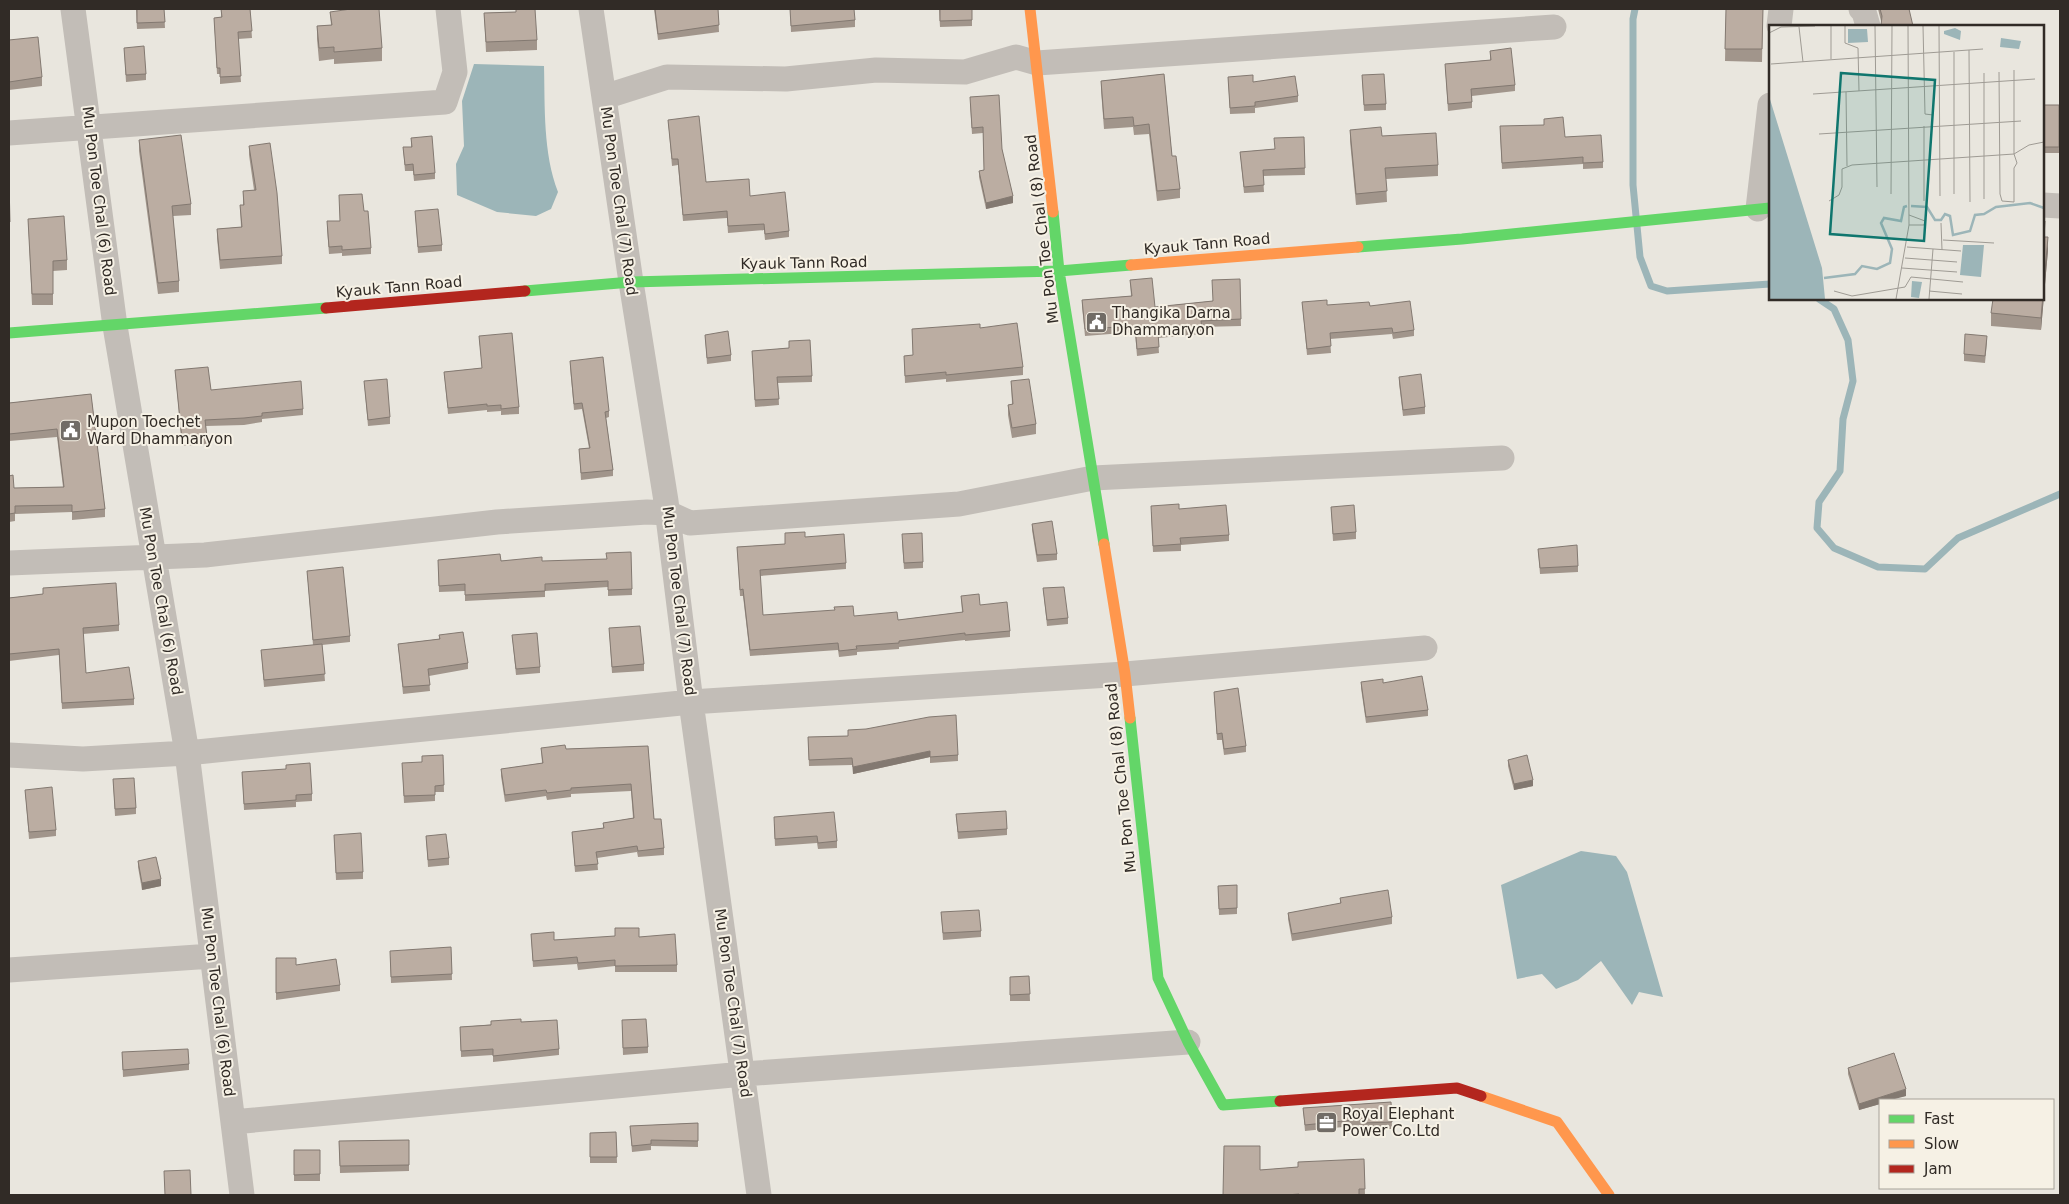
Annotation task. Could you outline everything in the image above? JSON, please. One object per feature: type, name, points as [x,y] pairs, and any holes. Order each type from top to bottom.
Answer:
[{"type":"street","name":"Mu Pon Toe Chal (6) Road","points":[[74,9],[115,326],[187,753],[242,1195]]},
{"type":"street","points":[[9,133],[445,102],[456,72],[448,9]]},
{"type":"street","name":"Mu Pon Toe Chal (7) Road","points":[[591,9],[631,282],[668,513],[759,1195]]},
{"type":"street","name":"Mu Pon Toe Chal (8) Road","points":[[1030,9],[1038,63],[1060,271],[1125,674],[1158,978],[1188,1042],[1223,1105],[1457,1088],[1557,1122],[1609,1195]]},
{"type":"street","points":[[1779,25],[1781,9]]},
{"type":"street","points":[[1861,9],[1864,12],[1868,25]]},
{"type":"street","points":[[604,97],[667,77],[786,79],[876,70],[965,72],[1016,57],[1038,63],[1554,27]]},
{"type":"street","points":[[1764,208],[1769,122]]},
{"type":"street","points":[[2044,205],[2060,206]]},
{"type":"street","name":"Kyauk Tann Road","points":[[9,333],[115,326],[631,282],[1060,271],[1452,239],[1764,208]]},
{"type":"street","points":[[9,563],[154,558],[256,550],[422,529],[647,512],[668,513],[690,523],[959,504],[1093,478],[1502,458]]},
{"type":"street","points":[[9,755],[83,759],[187,753],[692,702],[1125,674],[1425,648]]},
{"type":"street","points":[[9,970],[212,956]]},
{"type":"street","points":[[233,1122],[742,1074],[1188,1042]]},
{"type":"water","points":[[474,64],[544,66],[547,146],[558,192],[551,209],[536,216],[497,212],[457,195],[456,164],[464,146],[462,101]]},
{"type":"water","points":[[1581,851],[1616,856],[1627,872],[1663,997],[1639,992],[1632,1005],[1601,961],[1578,980],[1556,989],[1542,974],[1517,979],[1501,885]]},
{"type":"building","points":[[137,9],[164,9],[165,22],[137,23]]},
{"type":"building","points":[[221,9],[250,9],[252,31],[238,32],[241,76],[220,77],[220,68],[217,68],[214,18],[222,17]]},
{"type":"building","points":[[351,9],[379,9],[382,48],[334,52],[334,47],[319,48],[317,26],[332,25],[330,12]]},
{"type":"building","points":[[516,9],[535,9],[537,40],[486,42],[484,13],[516,12]]},
{"type":"building","points":[[655,9],[718,9],[719,25],[658,34]]},
{"type":"building","points":[[790,9],[854,9],[855,20],[791,26]]},
{"type":"building","points":[[940,9],[972,9],[972,20],[940,21]]},
{"type":"building","points":[[1726,9],[1763,9],[1762,49],[1725,49]]},
{"type":"building","points":[[1880,9],[1909,9],[1913,25],[1881,25],[1882,16]]},
{"type":"building","points":[[38,37],[42,77],[9,82],[9,40]]},
{"type":"building","points":[[144,46],[146,74],[126,75],[124,48]]},
{"type":"building","points":[[1511,48],[1515,85],[1471,89],[1472,102],[1448,104],[1445,64],[1491,60],[1490,51]]},
{"type":"building","points":[[1164,74],[1172,156],[1176,156],[1180,189],[1157,191],[1149,124],[1134,126],[1133,117],[1104,119],[1101,81]]},
{"type":"building","points":[[1384,74],[1386,104],[1364,105],[1362,75]]},
{"type":"building","points":[[1253,75],[1253,82],[1295,76],[1298,96],[1255,102],[1255,106],[1230,108],[1228,77]]},
{"type":"building","points":[[999,95],[1002,149],[1013,196],[986,203],[979,171],[984,170],[983,127],[972,128],[970,97]]},
{"type":"building","points":[[2044,105],[2059,105],[2059,147],[2044,147]]},
{"type":"building","points":[[699,116],[706,182],[749,179],[750,196],[785,192],[789,231],[765,234],[764,224],[728,226],[727,211],[683,215],[678,159],[672,159],[668,120]]},
{"type":"building","points":[[1563,117],[1565,137],[1601,135],[1603,162],[1583,163],[1583,157],[1502,163],[1500,126],[1544,125],[1544,119]]},
{"type":"building","points":[[1381,127],[1382,136],[1436,133],[1438,165],[1385,168],[1387,191],[1356,194],[1350,130]]},
{"type":"building","points":[[181,135],[191,204],[172,206],[179,281],[158,283],[139,140]]},
{"type":"building","points":[[432,136],[435,173],[414,175],[413,164],[405,165],[403,147],[412,147],[411,138]]},
{"type":"building","points":[[1304,137],[1305,168],[1263,170],[1264,185],[1244,187],[1240,152],[1275,149],[1274,138]]},
{"type":"building","points":[[270,143],[277,193],[282,256],[220,260],[217,229],[242,227],[240,205],[244,205],[243,191],[256,190],[249,146]]},
{"type":"building","points":[[9,183],[10,222],[9,222]]},
{"type":"building","points":[[362,194],[364,211],[368,211],[371,248],[342,250],[342,246],[329,247],[327,221],[340,221],[339,195]]},
{"type":"building","points":[[438,209],[442,245],[418,247],[415,211]]},
{"type":"building","points":[[64,216],[67,260],[53,261],[53,294],[32,294],[28,219]]},
{"type":"building","points":[[2044,237],[2048,237],[2044,283]]},
{"type":"building","points":[[1152,278],[1155,307],[1213,301],[1212,280],[1240,279],[1241,319],[1201,321],[1202,328],[1158,332],[1159,347],[1137,349],[1135,326],[1085,329],[1082,300],[1132,296],[1130,280]]},
{"type":"building","points":[[1327,300],[1327,305],[1369,302],[1370,306],[1410,301],[1414,330],[1393,333],[1392,328],[1330,333],[1331,346],[1307,349],[1302,302]]},
{"type":"building","points":[[1993,300],[2043,300],[2041,318],[1991,313]]},
{"type":"building","points":[[1017,323],[1023,367],[946,375],[946,372],[905,376],[904,356],[913,355],[912,329],[980,324],[980,328]]},
{"type":"building","points":[[728,331],[731,355],[707,358],[705,335]]},
{"type":"building","points":[[512,333],[519,407],[501,409],[501,405],[487,406],[487,404],[448,408],[444,372],[482,368],[479,336]]},
{"type":"building","points":[[1965,334],[1987,336],[1985,356],[1964,354]]},
{"type":"building","points":[[810,340],[812,376],[777,377],[779,399],[755,400],[752,351],[789,348],[789,341]]},
{"type":"building","points":[[603,357],[609,411],[605,412],[613,470],[581,473],[579,449],[590,448],[582,403],[574,404],[570,361]]},
{"type":"building","points":[[208,367],[211,390],[301,381],[303,409],[262,413],[262,416],[205,420],[207,437],[182,440],[175,370]]},
{"type":"building","points":[[1421,374],[1425,407],[1403,410],[1399,377]]},
{"type":"building","points":[[387,379],[390,417],[368,420],[364,381]]},
{"type":"building","points":[[1029,379],[1036,424],[1012,428],[1008,405],[1013,404],[1011,381]]},
{"type":"building","points":[[91,394],[105,509],[72,512],[72,505],[15,506],[15,513],[9,514],[9,476],[13,475],[14,488],[64,487],[57,429],[9,434],[9,403]]},
{"type":"building","points":[[1179,504],[1179,509],[1226,505],[1229,535],[1180,538],[1181,544],[1153,546],[1151,506]]},
{"type":"building","points":[[1354,505],[1356,532],[1333,534],[1331,507]]},
{"type":"building","points":[[1052,521],[1057,554],[1037,555],[1032,524]]},
{"type":"building","points":[[805,532],[805,537],[844,534],[846,563],[760,570],[763,615],[835,610],[834,607],[853,606],[854,616],[897,612],[898,620],[963,612],[961,596],[979,594],[980,605],[1007,602],[1010,631],[965,635],[965,633],[899,641],[899,643],[856,646],[857,649],[839,651],[838,643],[750,650],[743,589],[740,590],[737,547],[785,544],[785,533]]},
{"type":"building","points":[[922,533],[923,562],[904,563],[902,534]]},
{"type":"building","points":[[1577,545],[1578,566],[1540,568],[1538,549]]},
{"type":"building","points":[[631,552],[632,589],[608,590],[608,581],[545,584],[545,591],[465,595],[465,584],[439,586],[438,560],[500,554],[501,561],[542,557],[542,561],[607,559],[606,553]]},
{"type":"building","points":[[343,567],[350,636],[313,640],[307,571]]},
{"type":"building","points":[[116,583],[119,625],[83,628],[86,673],[129,667],[134,699],[62,703],[59,649],[9,654],[9,598],[43,594],[43,588]]},
{"type":"building","points":[[1064,587],[1068,618],[1047,620],[1043,588]]},
{"type":"building","points":[[640,626],[644,664],[612,667],[609,628]]},
{"type":"building","points":[[463,632],[468,663],[428,669],[430,685],[403,687],[398,644],[440,639],[439,635]]},
{"type":"building","points":[[537,633],[540,667],[516,669],[512,635]]},
{"type":"building","points":[[322,644],[325,674],[264,680],[261,650]]},
{"type":"building","points":[[1422,676],[1428,710],[1366,717],[1361,682],[1383,679],[1383,683]]},
{"type":"building","points":[[1238,688],[1246,746],[1224,749],[1222,733],[1217,734],[1214,692]]},
{"type":"building","points":[[956,715],[958,755],[930,757],[930,751],[853,767],[852,758],[809,760],[808,737],[848,736],[848,730],[866,729],[929,717]]},
{"type":"building","points":[[565,745],[566,749],[648,746],[654,819],[661,819],[664,848],[638,851],[637,846],[596,852],[598,864],[575,866],[572,832],[604,828],[603,823],[634,818],[631,784],[571,788],[571,790],[547,793],[546,790],[505,795],[501,769],[543,763],[541,748]]},
{"type":"building","points":[[443,755],[444,785],[435,786],[435,795],[404,796],[402,763],[422,762],[422,756]]},
{"type":"building","points":[[1527,755],[1533,780],[1514,784],[1508,760]]},
{"type":"building","points":[[310,763],[312,794],[296,795],[296,800],[244,804],[242,772],[286,769],[286,765]]},
{"type":"building","points":[[134,778],[136,808],[115,809],[113,779]]},
{"type":"building","points":[[52,787],[56,830],[29,832],[25,790]]},
{"type":"building","points":[[1006,811],[1007,829],[958,832],[956,814]]},
{"type":"building","points":[[834,812],[837,841],[818,843],[817,836],[775,839],[774,817]]},
{"type":"building","points":[[361,833],[363,872],[336,873],[334,835]]},
{"type":"building","points":[[446,834],[449,858],[428,860],[426,836]]},
{"type":"building","points":[[156,857],[161,879],[142,883],[138,861]]},
{"type":"building","points":[[1237,885],[1237,908],[1219,909],[1218,886]]},
{"type":"building","points":[[1388,890],[1392,917],[1292,934],[1288,913],[1341,903],[1340,898]]},
{"type":"building","points":[[979,910],[981,931],[943,933],[941,912]]},
{"type":"building","points":[[615,928],[639,928],[639,937],[675,934],[677,965],[615,966],[615,960],[578,963],[577,957],[533,961],[531,934],[554,932],[554,940],[615,936]]},
{"type":"building","points":[[451,947],[452,974],[391,977],[390,951]]},
{"type":"building","points":[[276,958],[296,958],[296,965],[336,959],[340,985],[276,993]]},
{"type":"building","points":[[1029,976],[1030,994],[1010,995],[1010,977]]},
{"type":"building","points":[[521,1019],[521,1022],[557,1020],[559,1049],[493,1056],[493,1049],[461,1051],[460,1027],[491,1025],[491,1021]]},
{"type":"building","points":[[646,1019],[648,1047],[623,1048],[622,1020]]},
{"type":"building","points":[[188,1049],[189,1064],[123,1070],[122,1052]]},
{"type":"building","points":[[1894,1053],[1906,1089],[1859,1104],[1848,1068]]},
{"type":"building","points":[[1391,1102],[1392,1122],[1362,1123],[1362,1119],[1305,1125],[1303,1108]]},
{"type":"building","points":[[698,1123],[698,1141],[651,1140],[651,1144],[632,1146],[630,1126]]},
{"type":"building","points":[[616,1132],[617,1157],[590,1157],[590,1133]]},
{"type":"building","points":[[409,1140],[409,1165],[340,1166],[339,1141]]},
{"type":"building","points":[[1224,1146],[1260,1146],[1260,1170],[1298,1167],[1298,1162],[1364,1159],[1365,1189],[1359,1189],[1359,1195],[1223,1195]]},
{"type":"building","points":[[294,1150],[320,1150],[320,1174],[294,1175]]},
{"type":"building","points":[[190,1170],[191,1195],[165,1195],[164,1171]]},
{"type":"waterway","points":[[1635,9],[1633,19],[1633,185],[1636,216]]},
{"type":"waterway","points":[[1637,226],[1640,257],[1651,286],[1667,291],[1769,284]]},
{"type":"waterway","points":[[1820,300],[1834,309],[1848,340],[1853,381],[1843,419],[1840,471],[1819,502],[1817,528],[1834,548],[1878,567],[1925,569],[1958,538],[2060,494]]},
{"type":"traffic: fast","points":[[1358,247],[1462,239],[1769,208]]},
{"type":"traffic: fast","points":[[1053,212],[1059,271],[1104,544]]},
{"type":"traffic: fast","points":[[525,291],[631,282],[1059,271],[1131,265]]},
{"type":"traffic: fast","points":[[9,333],[326,308]]},
{"type":"traffic: fast","points":[[1130,718],[1158,978],[1188,1042],[1223,1105],[1280,1101]]},
{"type":"traffic: slow","points":[[1030,9],[1053,212]]},
{"type":"traffic: slow","points":[[1131,265],[1358,247]]},
{"type":"traffic: slow","points":[[1104,544],[1125,674],[1130,718]]},
{"type":"traffic: slow","points":[[1481,1096],[1557,1122],[1609,1195]]},
{"type":"traffic: jam","points":[[326,308],[525,291]]},
{"type":"traffic: jam","points":[[1280,1101],[1457,1088],[1481,1096]]},
{"type":"place","name":"Thangika Darna Dhammaryon","points":[[1096,322]]},
{"type":"place","name":"Mupon Toechet Ward Dhammaryon","points":[[71,431]]},
{"type":"place","name":"Royal Elephant Power Co.Ltd","points":[[1326,1123]]}]
